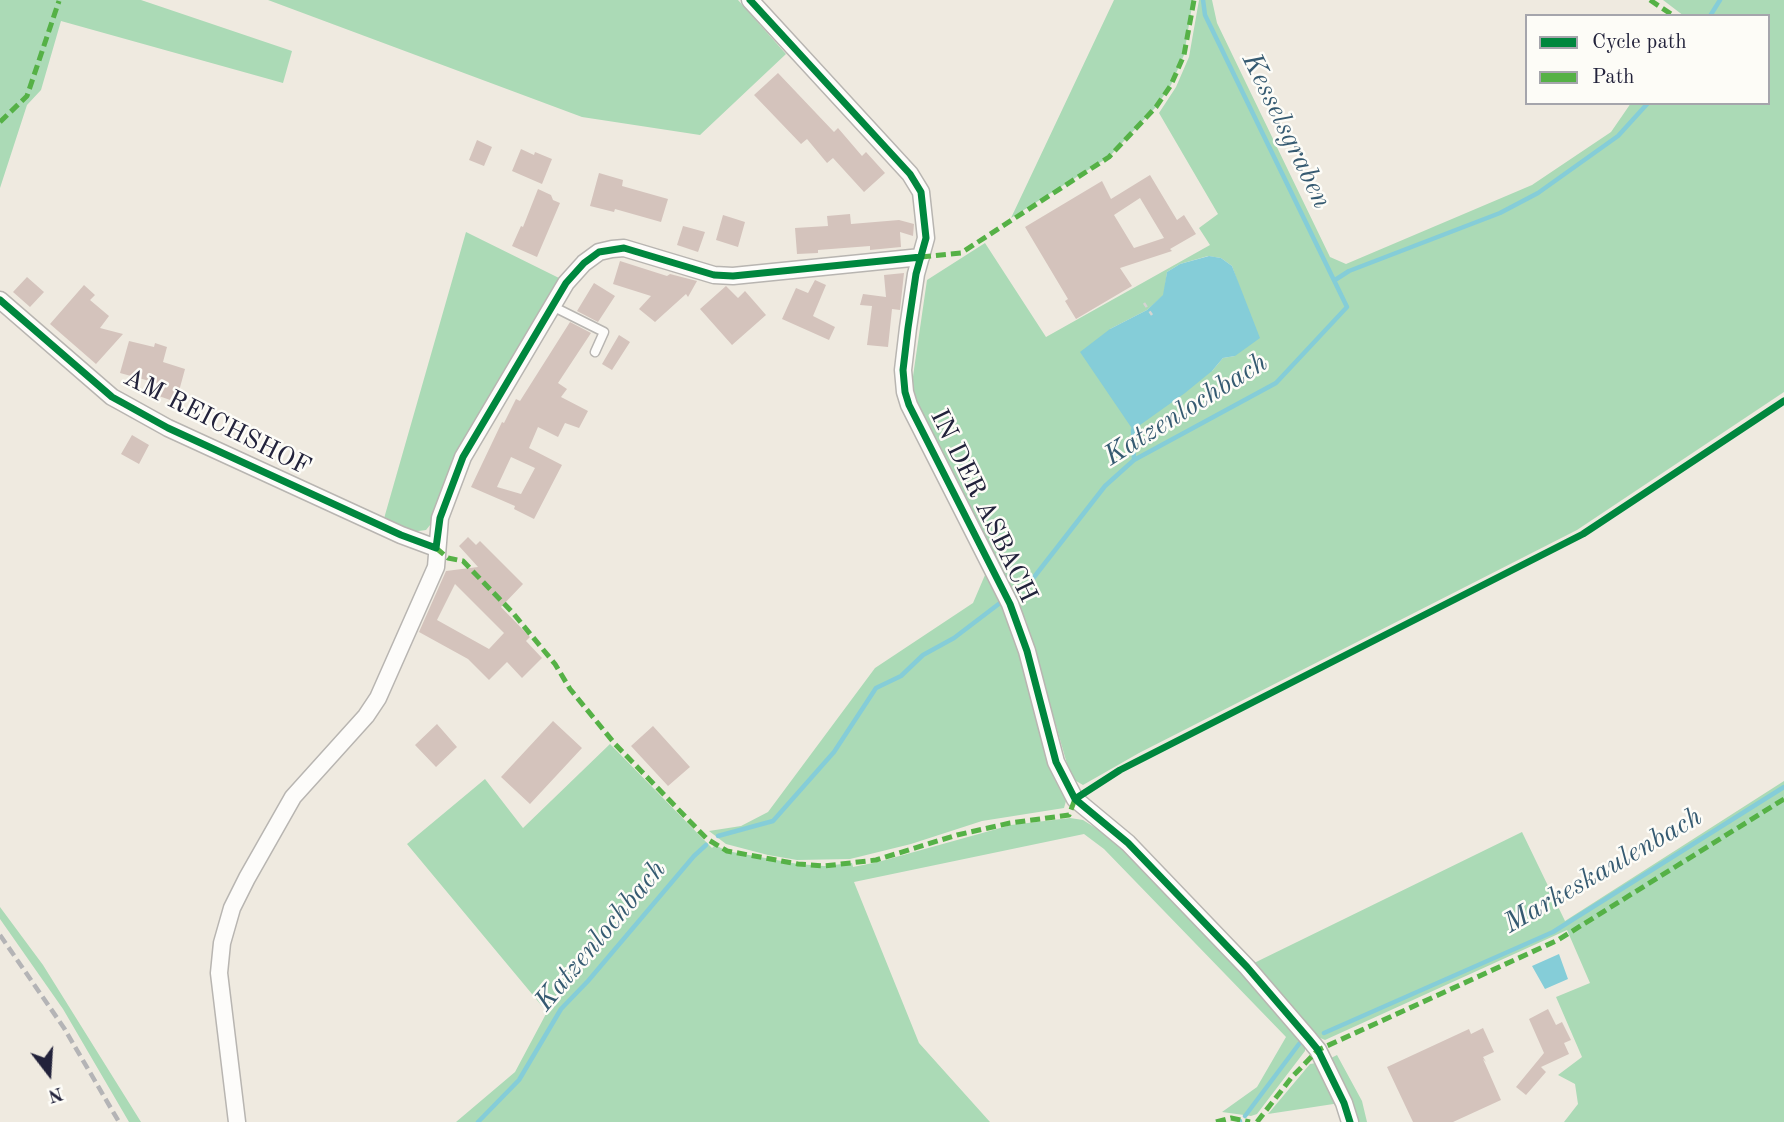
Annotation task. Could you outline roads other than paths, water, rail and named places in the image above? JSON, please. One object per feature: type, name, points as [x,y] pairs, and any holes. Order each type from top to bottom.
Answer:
[{"type":"street","name":"IN DER ASBACH","points":[[750,0],[911,174],[921,192],[926,238],[916,274],[903,370],[905,392],[909,405],[1010,604],[1027,651],[1056,762],[1075,799],[1128,842],[1247,967],[1309,1039],[1318,1050],[1344,1102],[1350,1122]]},
{"type":"street","points":[[237,1122],[219,973],[222,943],[232,908],[293,797],[366,716],[378,698],[436,567],[440,518],[463,457],[575,272],[599,252],[612,248],[624,248],[714,275],[733,276],[920,257]]},
{"type":"street","name":"AM REICHSHOF","points":[[0,300],[112,397],[168,428],[401,535],[436,548]]},
{"type":"lane","points":[[552,306],[604,331],[595,352]]},
{"type":"water","points":[[1209,256],[1221,258],[1232,266],[1260,338],[1235,356],[1223,358],[1212,371],[1185,393],[1133,430],[1080,352],[1110,329],[1147,310],[1163,295],[1167,272],[1180,264]]},
{"type":"water","points":[[1559,954],[1568,979],[1545,989],[1532,966]]},
{"type":"waterway","name":"Katzenlochbach","points":[[1013,594],[1031,581],[1105,486],[1134,460],[1276,383],[1347,307],[1205,15],[1203,0]]},
{"type":"waterway","name":"Katzenlochbach","points":[[1711,14],[1720,0]]},
{"type":"waterway","name":"Katzenlochbach","points":[[1335,280],[1349,271],[1500,213],[1538,193],[1618,136],[1646,105]]},
{"type":"waterway","points":[[1133,430],[1134,460]]},
{"type":"waterway","name":"Katzenlochbach","points":[[718,836],[773,821],[834,752],[876,688],[901,676],[923,655],[954,638],[1000,603]]},
{"type":"waterway","name":"Markeskaulenbach","points":[[1324,1033],[1553,932],[1784,787]]},
{"type":"waterway","name":"Katzenlochbach","points":[[478,1122],[519,1080],[561,1009],[706,845]]},
{"type":"waterway","name":"Markeskaulenbach","points":[[1245,1116],[1299,1044]]},
{"type":"railway","points":[[0,935],[64,1028],[119,1122]]},
{"type":"water label","name":"Kesselsgraben","points":[[1286,131]]}]
